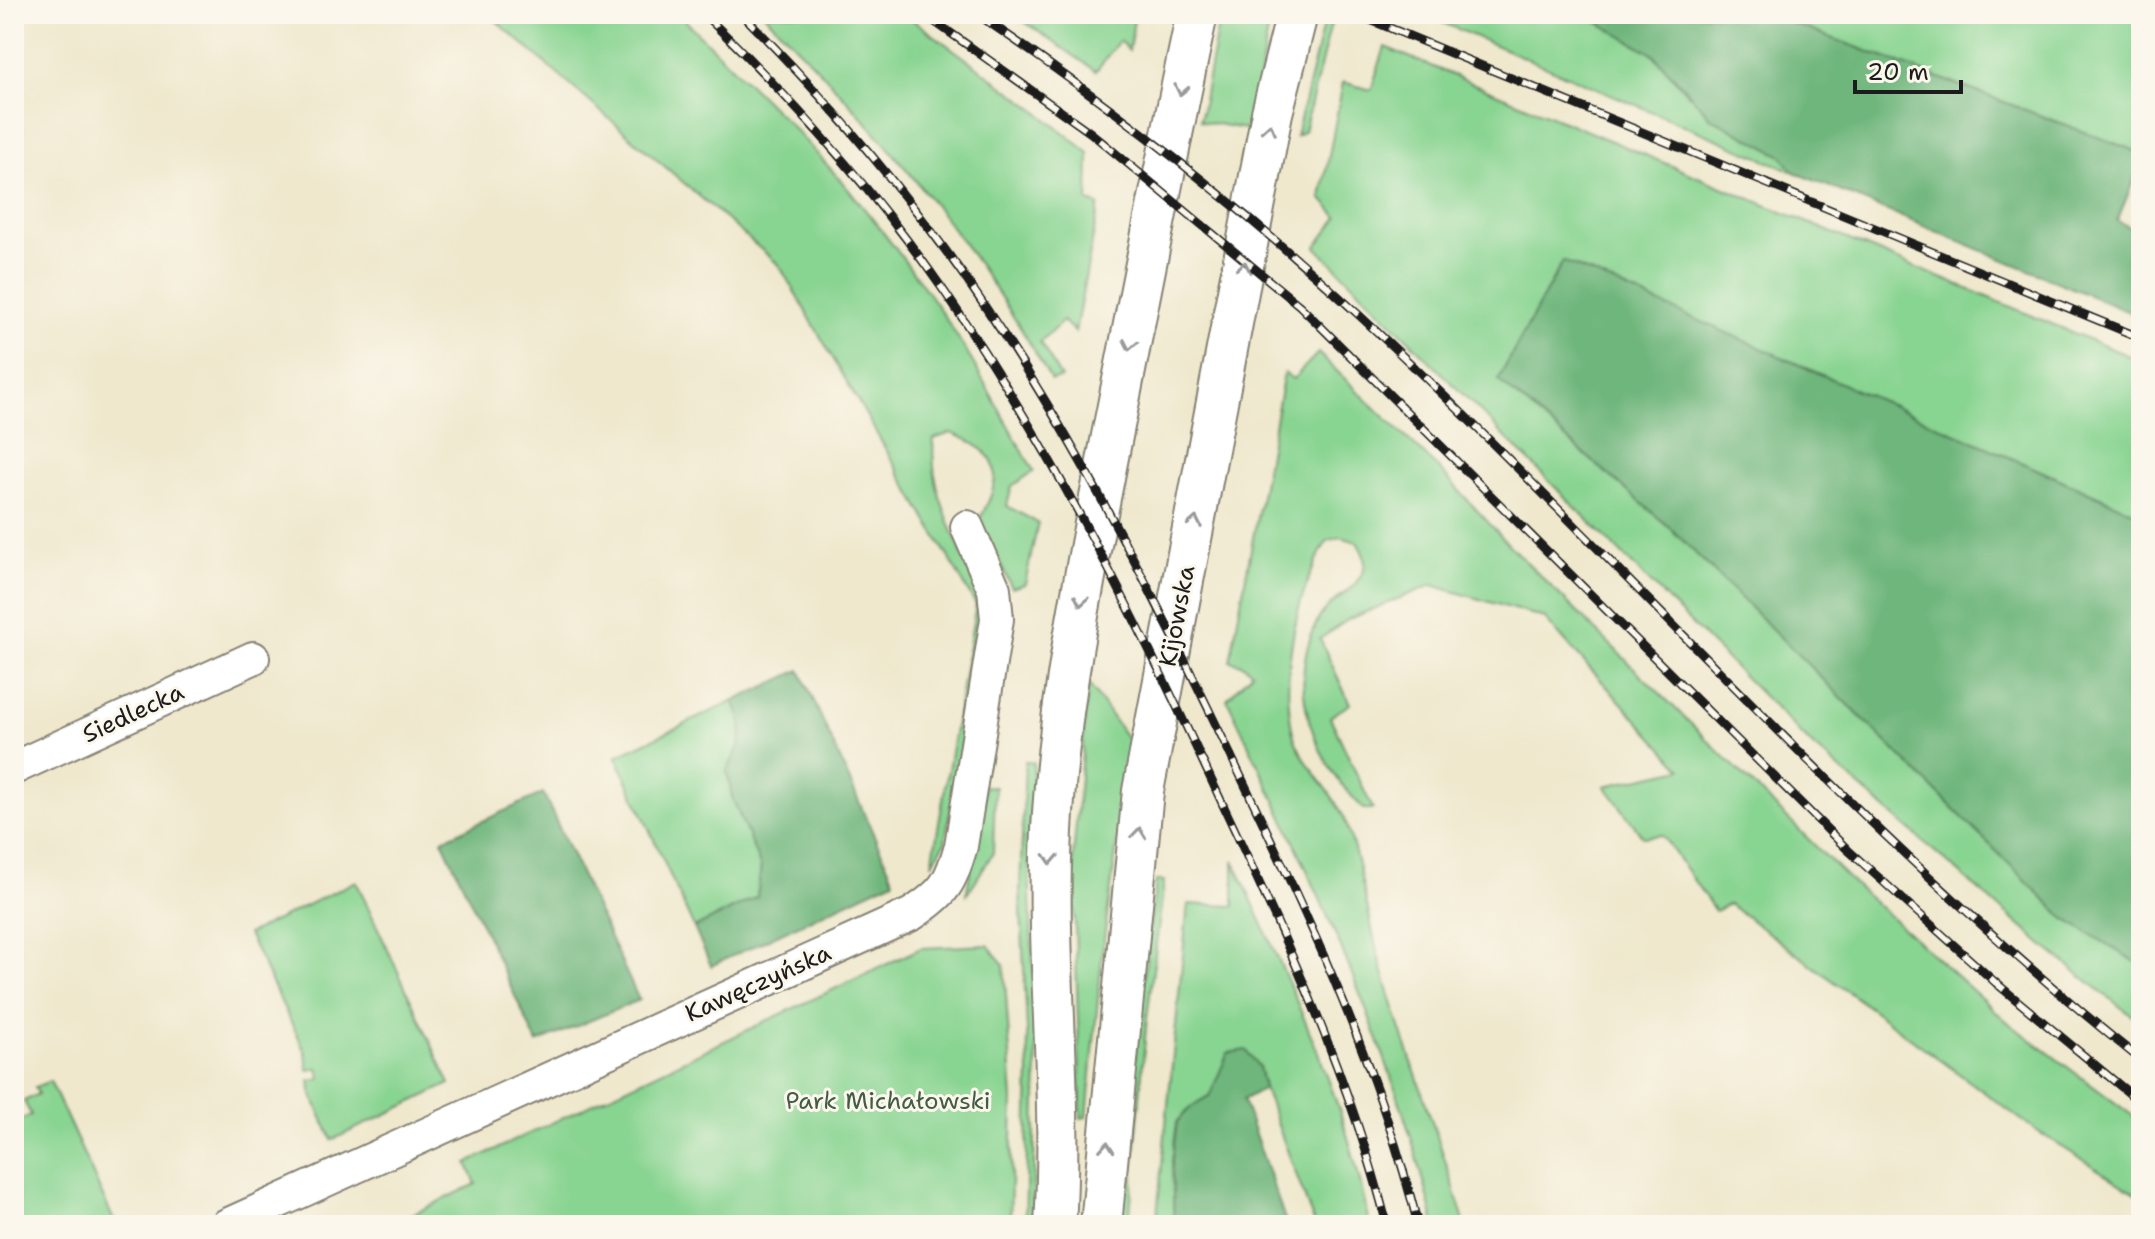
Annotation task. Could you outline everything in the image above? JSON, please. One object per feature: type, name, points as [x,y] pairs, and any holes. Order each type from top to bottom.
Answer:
[{"type":"street","points":[[1055,1225],[1059,1088],[1050,885],[1053,811],[1064,705],[1088,557],[1197,14]]},
{"type":"street","name":"Kijowska","points":[[1101,1225],[1143,791],[1272,113],[1297,14]]},
{"type":"street","name":"Kawęczyńska","points":[[227,1225],[912,914],[940,895],[951,879],[961,846],[997,619],[994,589],[967,527]]},
{"type":"street","name":"Siedlecka","points":[[14,768],[253,658]]},
{"type":"green space","points":[[488,14],[679,14],[810,146],[880,229],[958,337],[1034,471],[1012,486],[1007,506],[1038,523],[1025,584],[1012,588],[979,520],[993,490],[995,478],[989,457],[981,448],[951,433],[934,439],[937,484],[982,612],[945,843],[932,864],[976,605],[779,265]]},
{"type":"green space","points":[[764,14],[905,14],[1089,153],[1088,202],[1099,205],[1075,332],[1063,321],[1040,342],[1061,378],[1051,380],[990,281],[921,187],[845,98]]},
{"type":"green space","points":[[1013,14],[1135,14],[1129,50],[1119,41],[1096,71]]},
{"type":"green space","points":[[1220,14],[1271,14],[1250,130],[1200,121]]},
{"type":"green space","points":[[1422,14],[1584,14],[1654,55],[1687,94],[1782,156],[1794,172]]},
{"type":"green space","points":[[1584,14],[1767,14],[2141,153],[2141,163],[2117,221],[2141,232],[2141,317],[1794,172],[1782,156],[1710,117],[1654,55]]},
{"type":"green space","points":[[1767,14],[2141,14],[2141,153]]},
{"type":"green space","points":[[1324,21],[1331,24],[1304,131],[1296,136]]},
{"type":"green space","points":[[1385,47],[2141,361],[2141,515],[1563,261],[1498,380],[1667,525],[2064,918],[2141,965],[2141,1023],[2046,948],[1813,746],[1316,247],[1338,217],[1321,198],[1343,82],[1371,90]]},
{"type":"green space","points":[[1563,261],[2141,515],[2141,965],[2064,918],[1667,525],[1498,380]]},
{"type":"green space","points":[[1318,353],[1440,470],[1510,546],[1854,884],[2010,1024],[2141,1122],[2141,1197],[2034,1129],[1729,904],[1715,911],[1662,835],[1643,837],[1605,786],[1682,769],[1544,618],[1432,585],[1349,619],[1320,639],[1350,704],[1330,717],[1373,809],[1364,809],[1331,769],[1310,722],[1304,697],[1308,645],[1318,620],[1354,585],[1365,563],[1357,542],[1341,537],[1327,541],[1299,608],[1288,682],[1292,729],[1301,753],[1344,818],[1389,993],[1465,1225],[1435,1225],[1417,1156],[1371,1022],[1317,892],[1227,699],[1252,672],[1242,664],[1230,661],[1284,373],[1293,379]]},
{"type":"green space","points":[[800,670],[894,880],[711,966],[694,928],[757,897],[761,867],[732,797],[727,770],[740,744],[742,728],[734,701]]},
{"type":"green space","points":[[1088,683],[1131,744],[1103,946],[1087,1117],[1081,1118],[1073,859]]},
{"type":"green space","points":[[734,701],[742,728],[740,744],[727,770],[732,797],[761,867],[757,897],[694,928],[616,756]]},
{"type":"green space","points":[[1025,761],[1034,763],[1028,844],[1037,1068],[1032,1225],[1025,1225],[1029,1070],[1020,890]]},
{"type":"green space","points":[[984,786],[995,787],[993,853],[966,896]]},
{"type":"green space","points":[[543,793],[639,1000],[537,1043],[442,840]]},
{"type":"green space","points":[[1234,861],[1313,1039],[1346,1131],[1369,1225],[1315,1225],[1259,1067],[1190,1108],[1172,1160],[1174,1225],[1156,1225],[1188,904],[1234,906]]},
{"type":"green space","points":[[356,881],[450,1084],[332,1140],[312,1095],[310,1081],[321,1079],[318,1068],[308,1070],[306,1053],[248,934]]},
{"type":"green space","points":[[1156,881],[1164,881],[1146,1027],[1129,1225],[1120,1225],[1139,1018]]},
{"type":"green space","name":"Park Michałowski","points":[[988,945],[1004,965],[1013,1099],[1010,1225],[390,1225],[476,1184],[467,1163],[921,948]]},
{"type":"green space","points":[[1246,1050],[1259,1067],[1264,1088],[1243,1100],[1287,1225],[1174,1225],[1172,1160],[1177,1122],[1190,1108],[1209,1097],[1228,1053]]},
{"type":"green space","points":[[50,1081],[116,1225],[14,1225],[14,1123],[31,1115],[24,1101],[38,1094],[35,1087]]},
{"type":"railway","points":[[704,14],[769,79],[861,181],[944,291],[1023,414],[1128,607],[1247,856],[1336,1063],[1387,1225]]},
{"type":"railway","points":[[742,14],[804,79],[901,192],[1001,330],[1089,476],[1206,704],[1342,998],[1384,1110],[1418,1225]]},
{"type":"railway","points":[[924,14],[1091,133],[1300,306],[1848,850],[1996,983],[2141,1103]]},
{"type":"railway","points":[[977,14],[1077,84],[1174,158],[1315,275],[1458,409],[1839,791],[2037,974],[2141,1060]]},
{"type":"railway","points":[[1356,14],[2141,338]]}]
